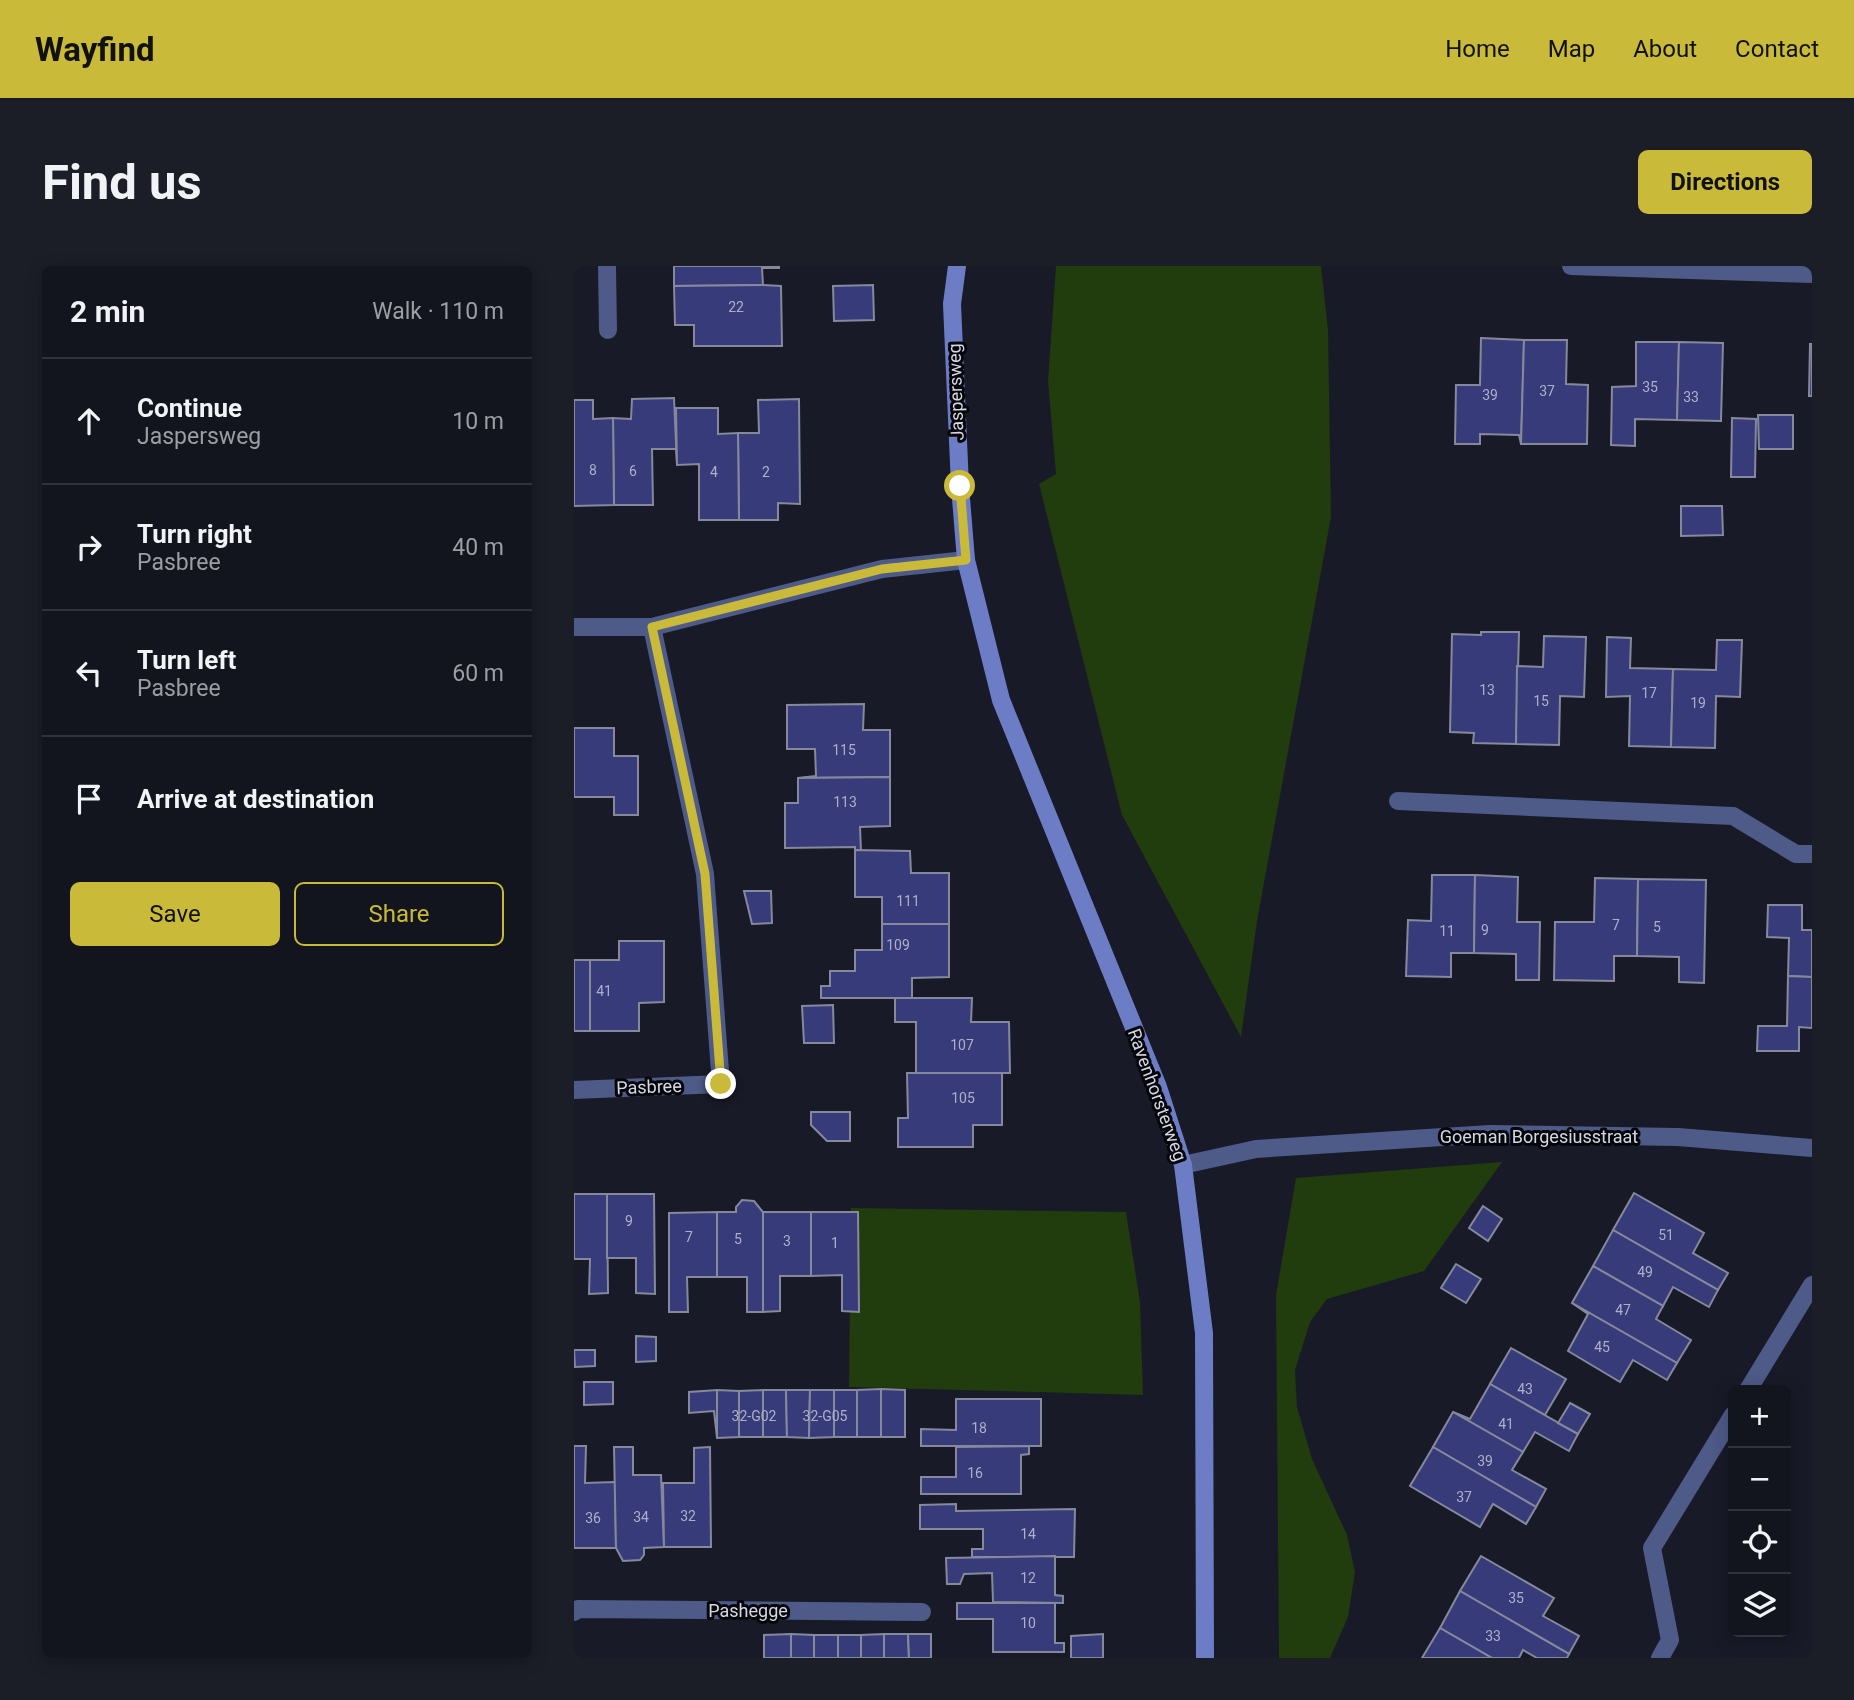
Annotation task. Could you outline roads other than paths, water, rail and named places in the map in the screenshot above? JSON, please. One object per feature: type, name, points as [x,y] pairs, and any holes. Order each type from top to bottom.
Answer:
[{"type":"street","points":[[607,266],[608,330]]},
{"type":"street","name":"Jaspersweg","points":[[957,266],[952,304],[966,560]]},
{"type":"street","points":[[1571,266],[1696,268],[1812,274]]},
{"type":"street","points":[[574,627],[652,627],[882,569],[966,560]]},
{"type":"street","name":"Ravenhorsterweg","points":[[966,560],[1001,700],[1158,1087],[1183,1165],[1204,1333],[1205,1658]]},
{"type":"street","name":"Pasbree","points":[[574,1090],[721,1084],[705,874],[652,627]]},
{"type":"street","points":[[1398,801],[1733,816],[1796,854],[1812,854]]},
{"type":"street","name":"Goeman Borgesiusstraat","points":[[1183,1165],[1256,1149],[1490,1134],[1678,1137],[1811,1152]]},
{"type":"street","points":[[1751,1385],[1812,1285]]},
{"type":"street","points":[[1660,1658],[1670,1640],[1652,1548],[1728,1423]]},
{"type":"street","name":"Pashegge","points":[[574,1612],[578,1609],[922,1612]]}]
